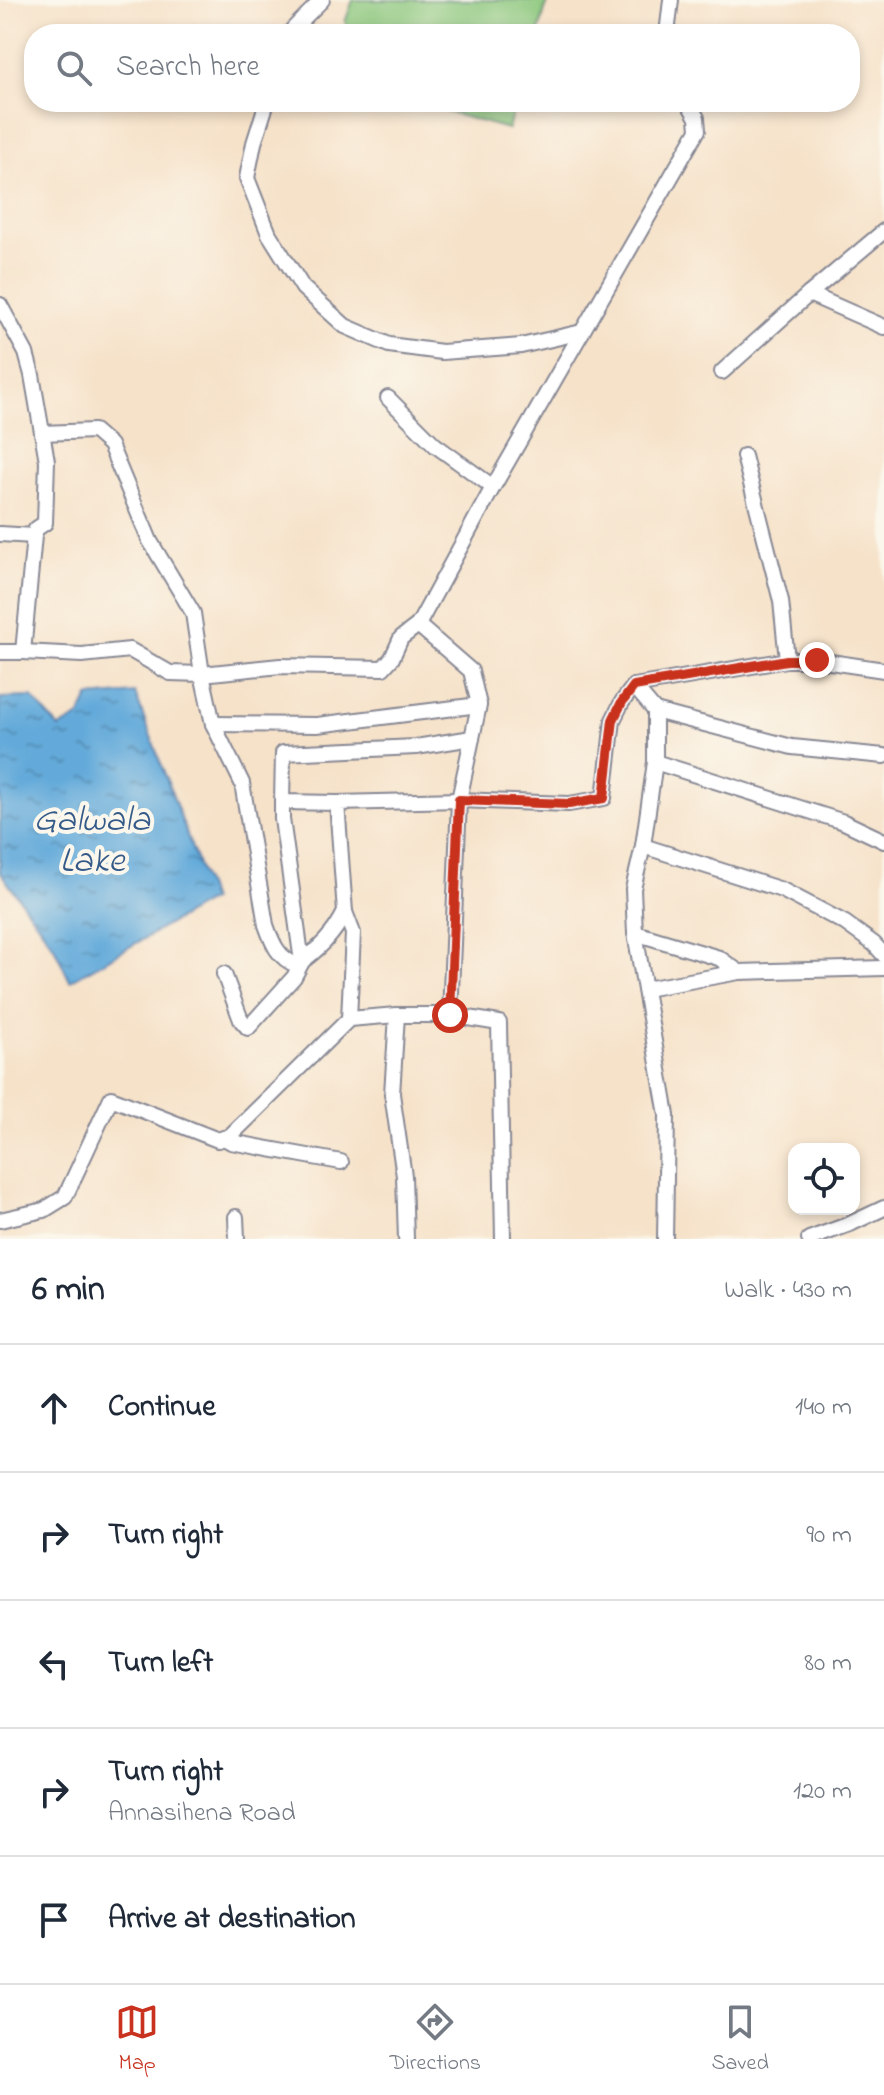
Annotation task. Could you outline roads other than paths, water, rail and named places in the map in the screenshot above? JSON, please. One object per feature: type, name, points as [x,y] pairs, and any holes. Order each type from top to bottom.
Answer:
[{"type":"street","points":[[298,24],[322,0]]},
{"type":"street","points":[[668,24],[671,0]]},
{"type":"street","points":[[264,112],[247,178],[269,234],[303,288],[345,326],[389,345],[442,352],[521,346],[582,332]]},
{"type":"street","points":[[0,652],[82,655],[130,650],[170,673],[202,674],[280,666],[383,668],[392,658],[401,638],[418,625],[493,487],[698,130],[694,112]]},
{"type":"street","points":[[722,372],[884,231]]},
{"type":"street","points":[[809,294],[884,327]]},
{"type":"street","points":[[0,305],[26,353],[47,461],[45,523],[36,529],[34,536],[23,652]]},
{"type":"street","points":[[388,398],[435,445],[493,487]]},
{"type":"street","points":[[42,433],[94,431],[110,445],[150,541],[193,613],[213,724],[242,783],[266,925],[274,946],[287,962],[297,965],[318,951],[345,912]]},
{"type":"street","points":[[744,456],[781,601],[787,660]]},
{"type":"street","points":[[0,534],[34,536]]},
{"type":"street","points":[[418,625],[471,671],[479,705],[459,800],[450,1015]]},
{"type":"street","points":[[282,802],[459,800],[569,804],[604,798],[613,720],[634,686],[787,660],[817,660],[884,670]]},
{"type":"street","points":[[634,686],[655,711],[792,747],[884,756]]},
{"type":"street","points":[[213,724],[317,725],[479,705]]},
{"type":"street","points":[[655,711],[655,762],[643,846],[633,889],[635,933],[667,1115],[665,1239]]},
{"type":"street","points":[[224,974],[241,1020],[248,1028],[294,977],[302,962],[282,819],[283,753],[416,747],[472,738]]},
{"type":"street","points":[[655,762],[844,822],[884,841]]},
{"type":"street","points":[[337,803],[345,912],[353,933],[349,1019]]},
{"type":"street","points":[[643,846],[782,890],[845,923],[884,955]]},
{"type":"street","points":[[635,933],[719,958],[739,972]]},
{"type":"street","points":[[645,989],[739,972],[884,968]]},
{"type":"street","points":[[397,1015],[392,1094],[404,1176],[406,1239]]},
{"type":"street","points":[[0,1220],[44,1210],[65,1197],[111,1098],[218,1140],[230,1136],[349,1019],[450,1015],[499,1023],[503,1239]]},
{"type":"street","points":[[224,1138],[231,1142],[341,1162]]},
{"type":"street","points":[[809,1239],[884,1208]]},
{"type":"street","points":[[236,1217],[237,1239]]},
{"type":"water","name":"Galwala Lake","points":[[135,693],[211,900],[70,981],[53,945],[0,872],[0,698],[32,697],[59,728],[80,716],[89,697]]}]
